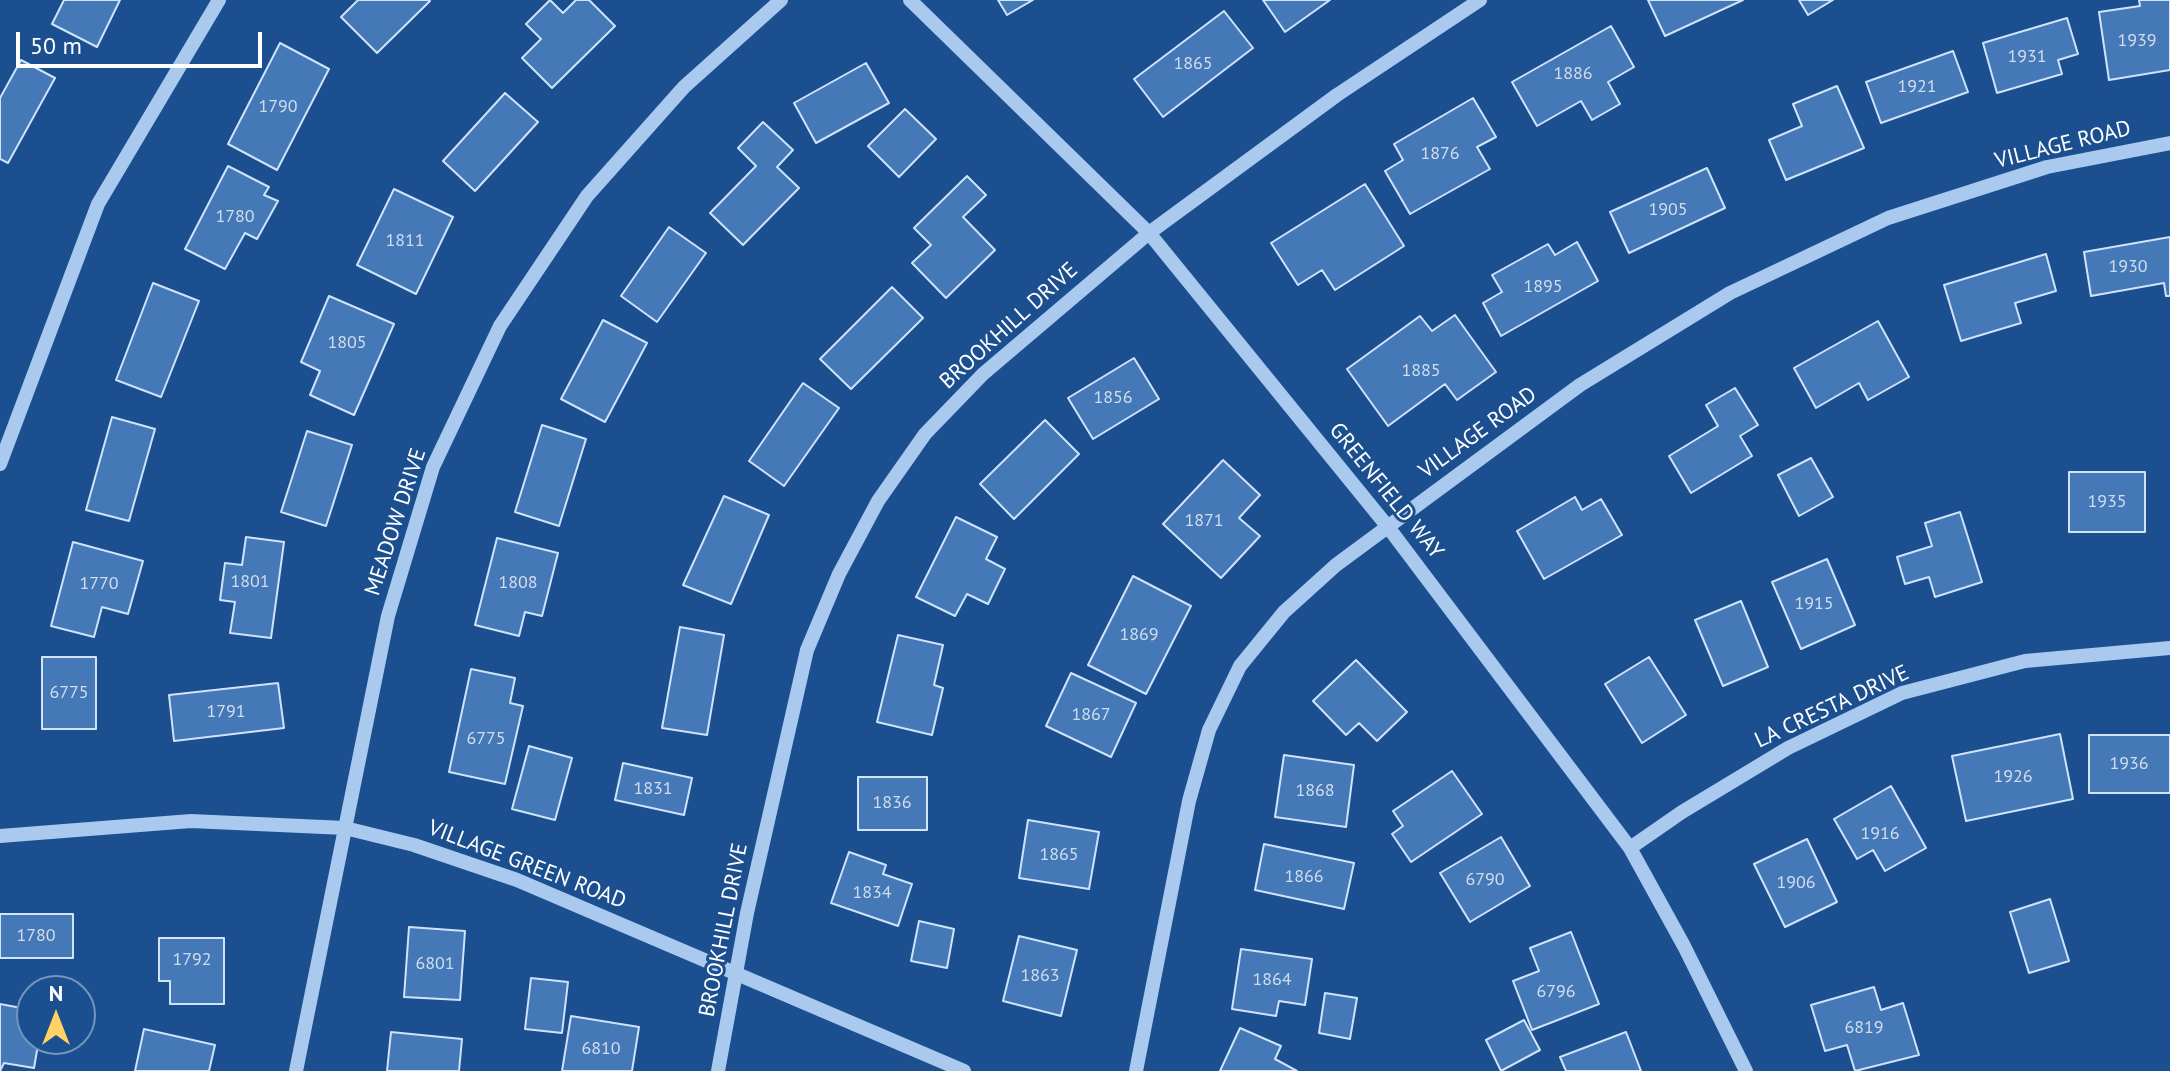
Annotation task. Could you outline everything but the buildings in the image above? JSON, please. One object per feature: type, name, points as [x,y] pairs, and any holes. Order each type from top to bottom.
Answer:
[{"type":"street","points":[[0,464],[98,204],[219,0]]},
{"type":"street","name":"MEADOW DRIVE","points":[[296,1071],[388,616],[433,467],[500,326],[587,196],[684,87],[781,0]]},
{"type":"street","name":"GREENFIELD WAY","points":[[910,0],[1149,233],[1388,527],[1630,848],[1684,946],[1746,1071]]},
{"type":"street","name":"BROOKHILL DRIVE","points":[[718,1071],[747,913],[807,650],[839,574],[878,501],[925,434],[983,374],[1149,233],[1337,95],[1480,0]]},
{"type":"street","name":"VILLAGE ROAD","points":[[1136,1071],[1189,801],[1209,730],[1240,666],[1284,612],[1336,565],[1580,385],[1730,293],[1888,218],[2047,167],[2170,143]]},
{"type":"street","name":"LA CRESTA DRIVE","points":[[1630,848],[1788,748],[1902,693],[2025,661],[2170,648]]},
{"type":"street","name":"VILLAGE GREEN ROAD","points":[[0,836],[191,821],[345,828],[414,845],[517,880],[964,1071]]}]
